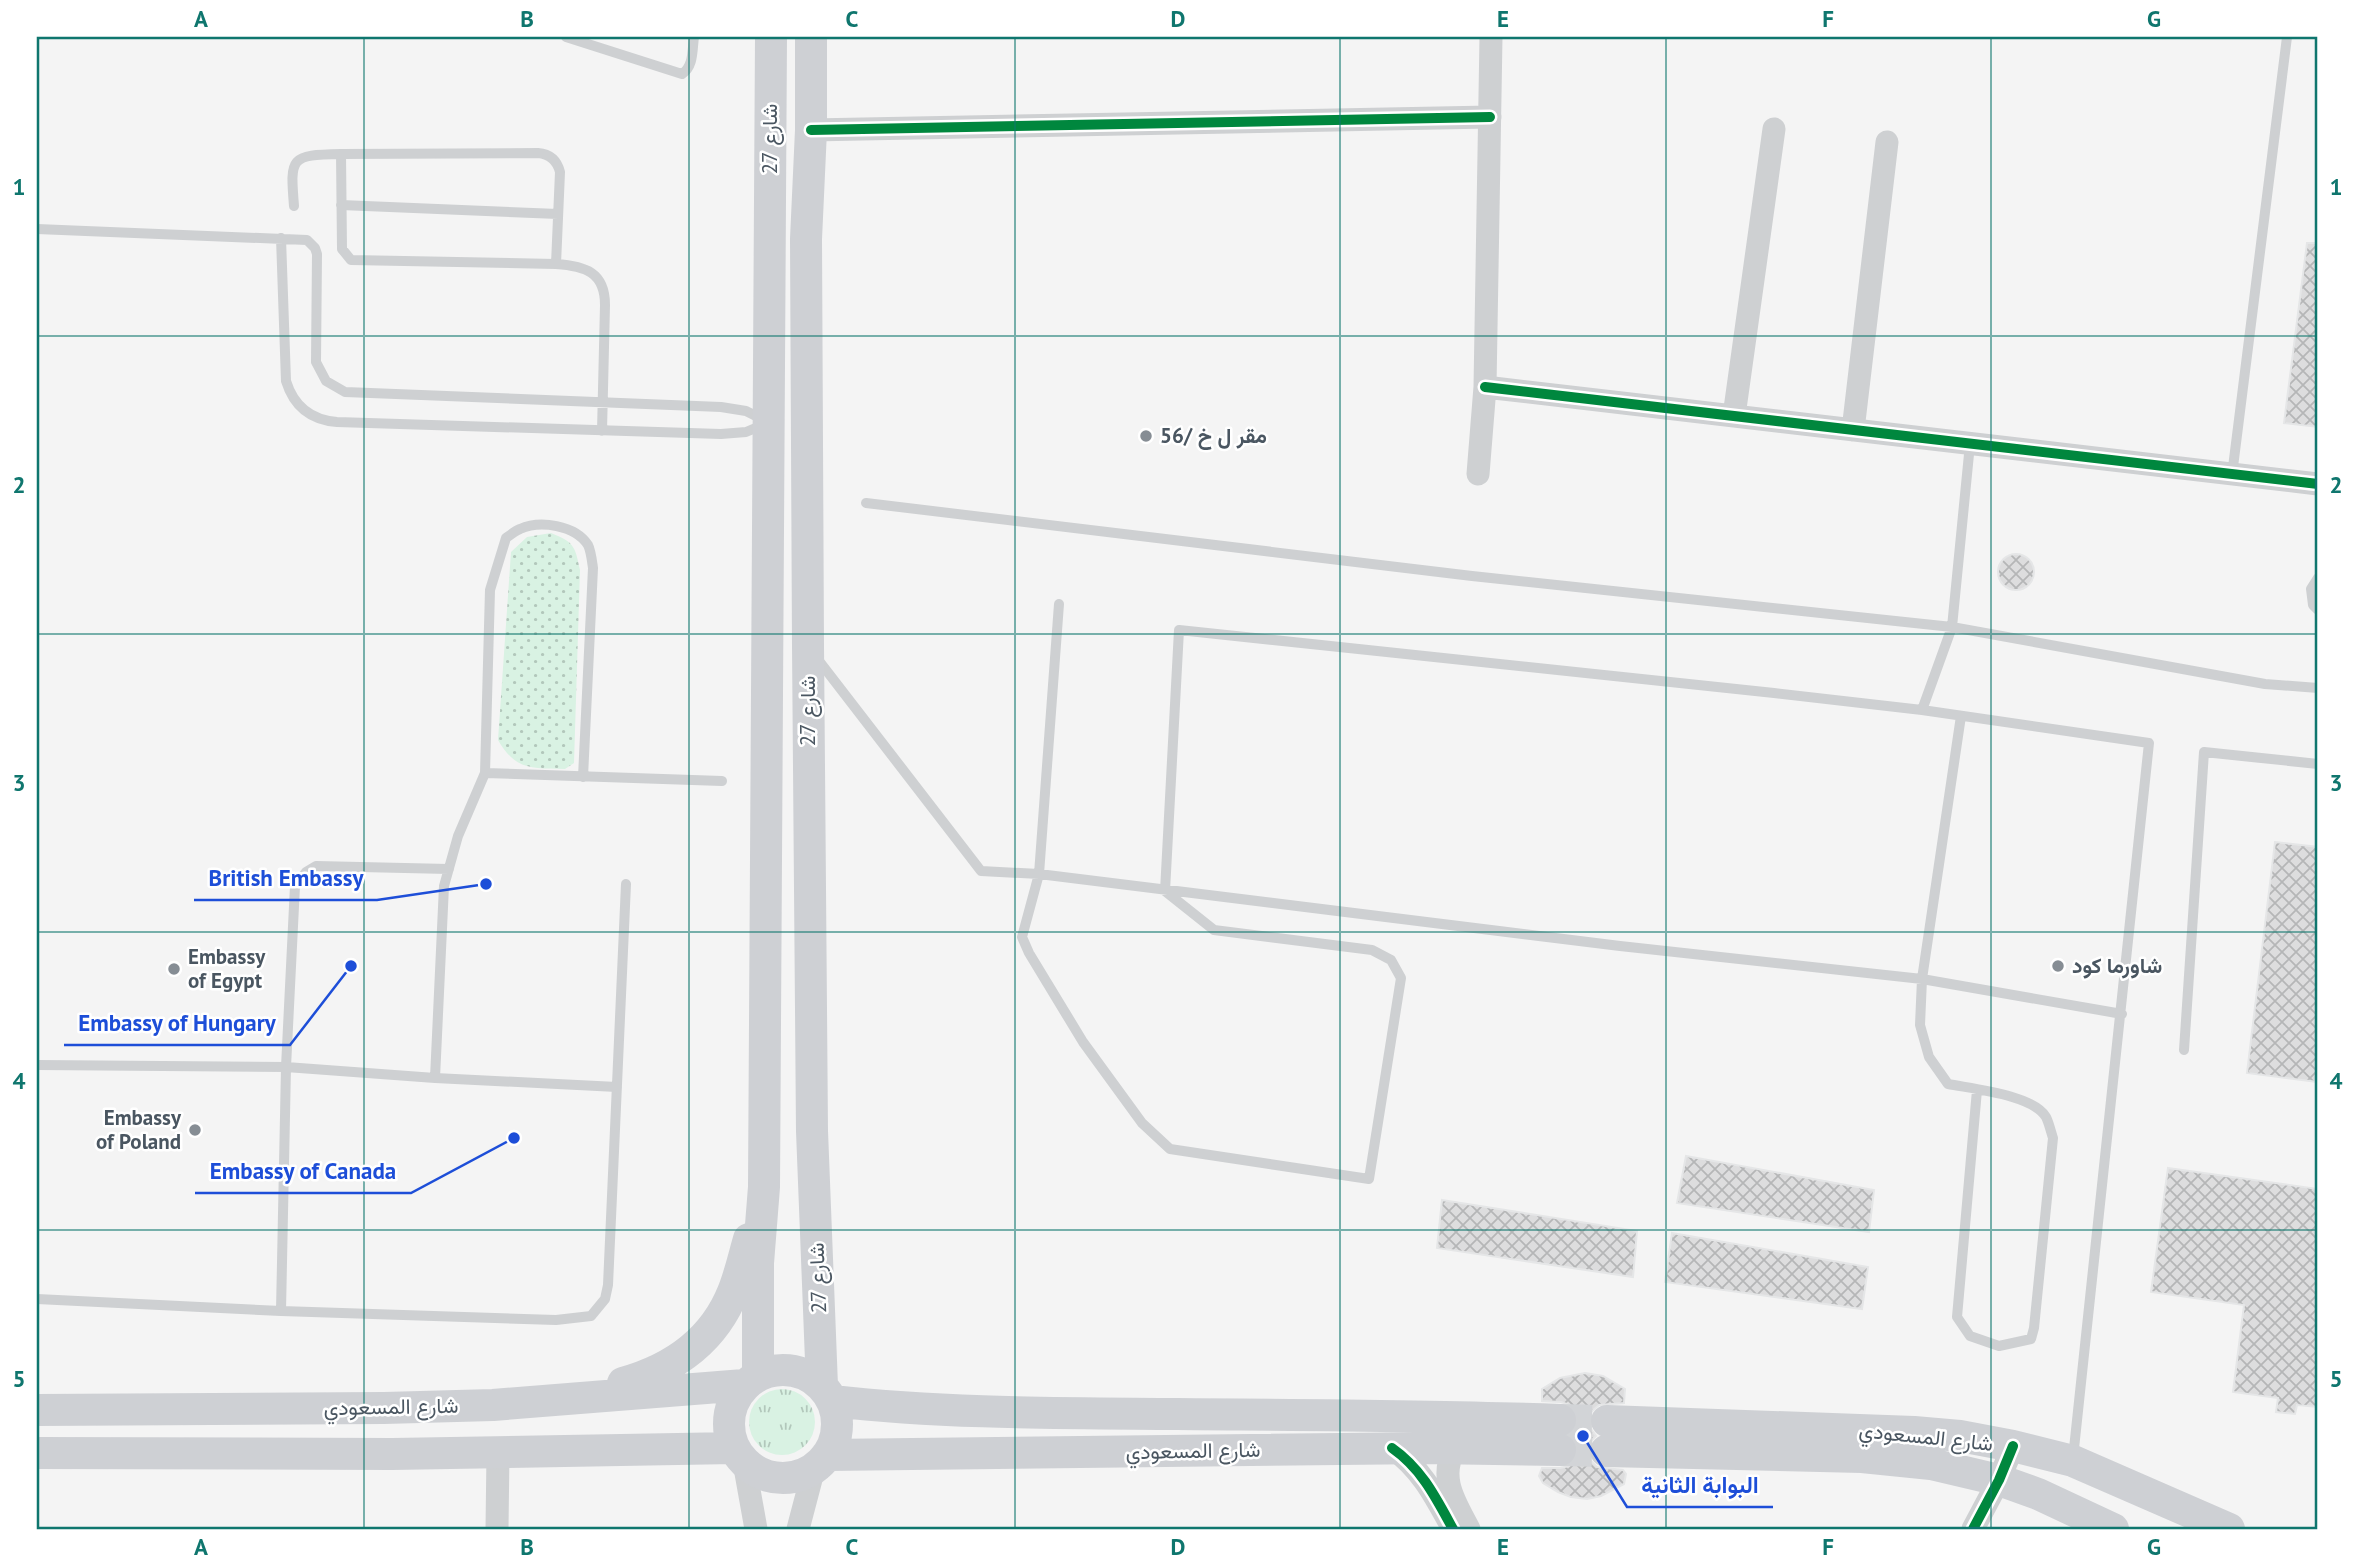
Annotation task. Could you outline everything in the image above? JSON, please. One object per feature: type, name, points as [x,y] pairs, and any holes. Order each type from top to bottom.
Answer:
[{"type":"main road","name":"شارع 27","points":[[751,1380],[764,1187],[771,37]]},
{"type":"main road","name":"شارع 27","points":[[811,37],[811,130],[806,239],[812,1130],[827,1394]]},
{"type":"main road","points":[[769,241],[806,239]]},
{"type":"main road","points":[[769,423],[807,421]]},
{"type":"main road","points":[[562,1400],[662,1370],[687,1354],[712,1326],[733,1291],[764,1187]]},
{"type":"main road","points":[[775,1370],[792,1370],[808,1376],[827,1394],[837,1420],[835,1438],[820,1462],[796,1476],[778,1478],[760,1473],[739,1455],[729,1432],[729,1415],[734,1398],[751,1380],[775,1370]]},
{"type":"main road","name":"شارع المسعودي","points":[[37,1410],[384,1408],[562,1400],[751,1380]]},
{"type":"main road","name":"شارع المسعودي","points":[[820,1462],[1455,1448],[1560,1435],[1429,1415],[1004,1413],[889,1407],[827,1394]]},
{"type":"main road","name":"شارع المسعودي","points":[[2113,1529],[2038,1494],[1999,1480],[1931,1464],[1606,1436],[1914,1432],[1960,1436],[2073,1461],[2229,1529]]},
{"type":"main road","points":[[37,1453],[498,1452],[739,1455]]},
{"type":"street","points":[[1478,474],[1485,387],[1491,37]]},
{"type":"street","points":[[811,130],[1490,117]]},
{"type":"street","points":[[1734,416],[1774,129]]},
{"type":"street","points":[[1853,430],[1887,142]]},
{"type":"street","points":[[1485,387],[2318,484]]},
{"type":"street","points":[[1973,1529],[1999,1480],[2013,1446]]},
{"type":"street","points":[[1392,1448],[1423,1477],[1453,1529]]},
{"type":"street","points":[[1455,1448],[1448,1464],[1447,1482],[1469,1529]]},
{"type":"street","points":[[497,1529],[498,1452]]},
{"type":"street","points":[[739,1455],[756,1529]]},
{"type":"street","points":[[798,1529],[820,1462]]},
{"type":"lane","points":[[566,37],[682,74],[688,70],[691,63],[694,37]]},
{"type":"lane","points":[[2232,475],[2287,37]]},
{"type":"lane","points":[[294,206],[292,172],[296,162],[310,154],[543,153],[553,158],[559,167],[556,264]]},
{"type":"lane","points":[[341,154],[342,249],[356,262],[556,264],[581,266],[588,270],[603,289],[605,305],[602,431]]},
{"type":"lane","points":[[341,205],[558,214]]},
{"type":"lane","points":[[37,229],[307,240],[315,248],[317,260],[316,362],[320,372],[335,388],[356,393],[734,408],[769,423]]},
{"type":"lane","points":[[281,238],[286,381],[294,400],[308,414],[327,421],[733,434],[769,423]]},
{"type":"lane","points":[[1922,710],[1952,627],[1970,444]]},
{"type":"lane","points":[[866,503],[1472,576],[1952,627],[2265,684],[2318,688]]},
{"type":"lane","points":[[435,1078],[444,886],[458,836],[485,773],[491,590],[506,538],[522,528],[539,525],[559,527],[577,535],[588,546],[593,568],[583,777]]},
{"type":"lane","points":[[2318,578],[2311,589],[2313,605],[2318,610]]},
{"type":"lane","points":[[1059,604],[1039,874],[1022,937],[1064,1013],[1142,1123],[1170,1149],[1369,1179],[1401,978],[1391,960],[1373,950],[1214,930],[1165,891]]},
{"type":"lane","points":[[1165,891],[1179,630],[1922,710],[2150,743],[2073,1461]]},
{"type":"lane","points":[[808,646],[981,871],[1039,874],[1606,944],[1922,979],[2122,1014]]},
{"type":"lane","points":[[1961,716],[1922,979],[1920,1025],[1929,1056],[1948,1084],[1977,1090],[2029,1101],[2046,1115],[2053,1138],[2034,1328],[2031,1339],[1999,1346],[1970,1336],[1957,1317],[1977,1090]]},
{"type":"lane","points":[[2184,1050],[2204,752],[2318,764]]},
{"type":"lane","points":[[485,773],[722,781]]},
{"type":"lane","points":[[281,1311],[286,1067],[292,901],[295,886],[306,872],[316,866],[449,869]]},
{"type":"lane","points":[[37,1299],[281,1311],[556,1320],[591,1316],[605,1298],[608,1285],[626,884]]},
{"type":"lane","points":[[37,1065],[286,1067],[617,1087]]},
{"type":"green space","points":[[551,533],[569,542],[577,555],[580,570],[574,763],[565,769],[534,768],[518,763],[498,740],[511,552],[527,537]]},
{"type":"green space","points":[[782,1389],[795,1392],[805,1399],[812,1409],[815,1422],[812,1435],[805,1445],[795,1452],[782,1455],[769,1452],[759,1445],[752,1435],[749,1422],[752,1409],[759,1399],[769,1392]]},
{"type":"building","points":[[2307,243],[2318,243],[2318,427],[2284,423]]},
{"type":"building","points":[[2016,554],[2029,559],[2034,572],[2029,585],[2016,590],[2003,585],[1998,572],[2003,559]]},
{"type":"building","points":[[2275,842],[2318,847],[2318,1082],[2247,1073]]},
{"type":"building","points":[[1686,1156],[1874,1190],[1869,1232],[1677,1203]]},
{"type":"building","points":[[2168,1168],[2318,1189],[2318,1407],[2297,1405],[2295,1414],[2276,1412],[2278,1398],[2233,1392],[2244,1305],[2151,1292]]},
{"type":"building","points":[[1442,1200],[1637,1231],[1633,1277],[1437,1248]]},
{"type":"building","points":[[1672,1233],[1868,1267],[1862,1309],[1665,1282]]},
{"type":"building","points":[[1585,1373],[1603,1376],[1625,1389],[1624,1403],[1599,1405],[1591,1412],[1589,1421],[1596,1436],[1590,1442],[1588,1451],[1590,1460],[1597,1467],[1623,1470],[1626,1474],[1624,1484],[1601,1496],[1587,1499],[1558,1492],[1543,1483],[1539,1476],[1542,1468],[1569,1466],[1578,1451],[1576,1442],[1570,1435],[1576,1429],[1578,1421],[1576,1411],[1561,1402],[1542,1401],[1542,1389],[1560,1378]]},
{"type":"tunnel","points":[[1560,1420],[1607,1421]]},
{"type":"tunnel","points":[[1560,1450],[1606,1451]]},
{"type":"cycle path","points":[[811,130],[1490,117]]},
{"type":"cycle path","points":[[1485,387],[2318,484]]},
{"type":"cycle path","points":[[1973,1529],[1999,1480],[2013,1446]]},
{"type":"cycle path","points":[[1392,1448],[1420,1475],[1453,1529]]},
{"type":"place","name":"مقر ل خ /56","points":[[1146,436]]},
{"type":"place","name":"British Embassy","points":[[486,884]]},
{"type":"place","name":"Embassy of Hungary","points":[[351,966]]},
{"type":"place","name":"شاورما كود","points":[[2058,966]]},
{"type":"place","name":"Embassy of Egypt","points":[[174,969]]},
{"type":"place","name":"Embassy of Poland","points":[[195,1130]]},
{"type":"place","name":"Embassy of Canada","points":[[514,1138]]},
{"type":"place","name":"البوابة الثانية","points":[[1583,1436]]}]
